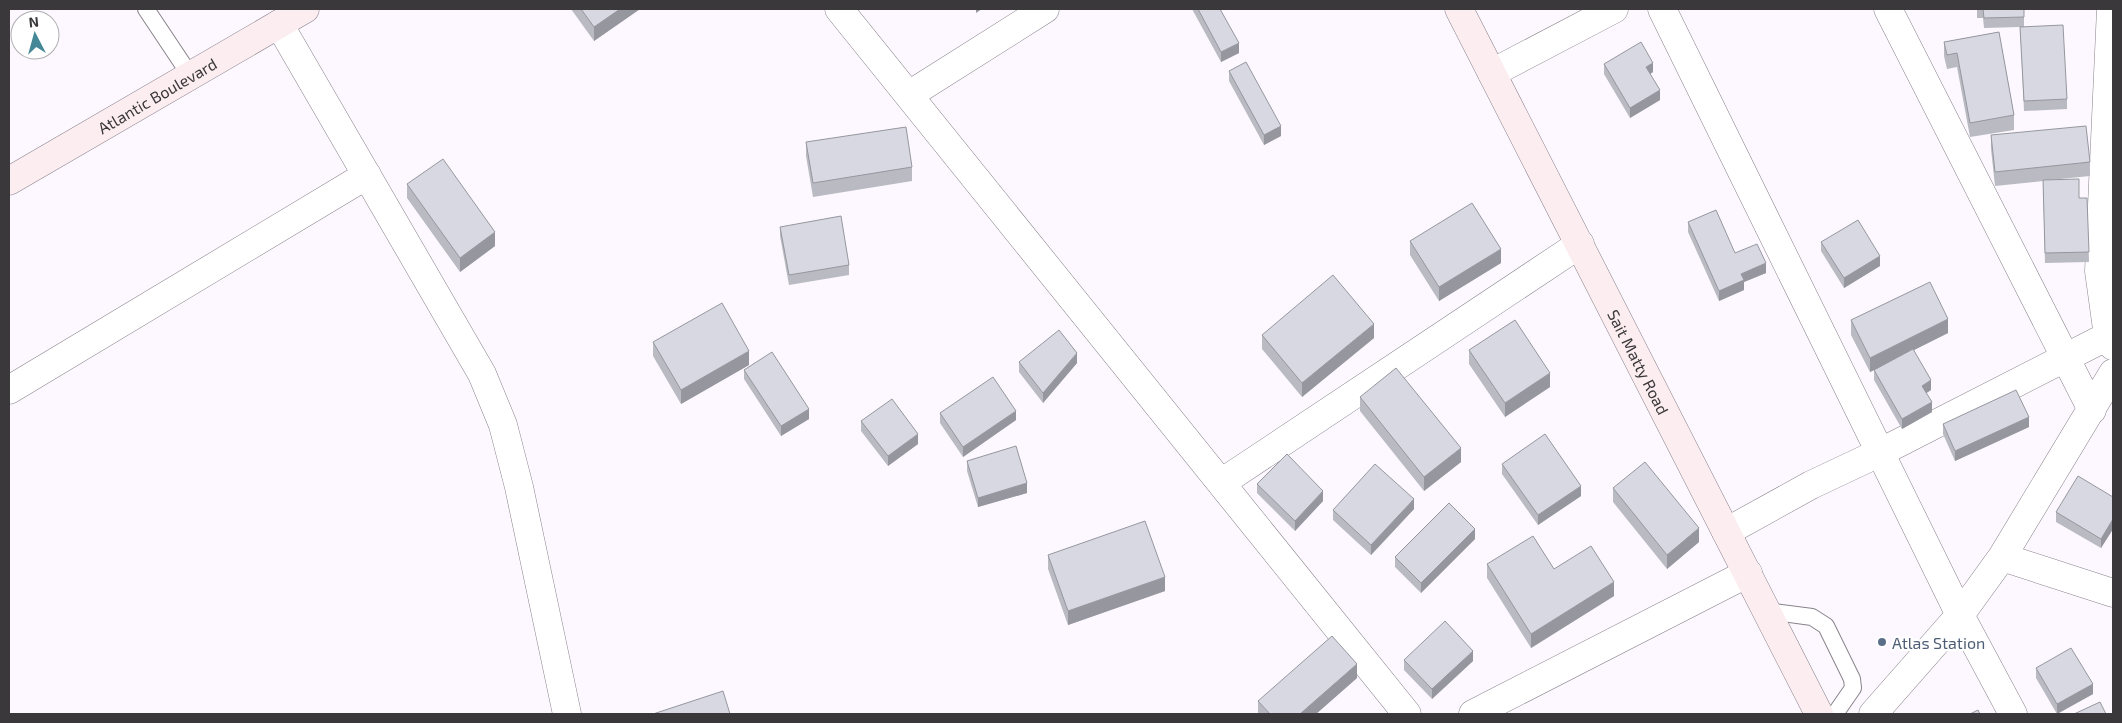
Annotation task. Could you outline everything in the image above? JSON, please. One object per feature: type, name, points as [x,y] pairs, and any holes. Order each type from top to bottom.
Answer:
[{"type":"street","name":"Atlantic Boulevard","points":[[9,181],[305,9]]},
{"type":"street","points":[[839,9],[1406,714]]},
{"type":"street","points":[[909,95],[1045,9]]},
{"type":"street","name":"Sait Matty Road","points":[[1459,9],[1819,714]]},
{"type":"street","points":[[1492,73],[1614,9]]},
{"type":"street","points":[[1662,9],[1882,452],[1960,615],[2013,714]]},
{"type":"street","points":[[1888,9],[2092,410]]},
{"type":"street","points":[[1726,532],[1811,485],[1882,452],[2065,357],[2111,341],[2100,271],[2111,9]]},
{"type":"street","points":[[279,24],[368,174],[482,374],[503,425],[519,486],[567,714]]},
{"type":"street","points":[[9,390],[368,174]]},
{"type":"street","points":[[1221,483],[1580,244]]},
{"type":"street","points":[[1873,714],[1960,615],[2002,557],[2113,373]]},
{"type":"street","points":[[2002,557],[2113,593]]},
{"type":"street","points":[[1473,714],[1748,573]]},
{"type":"lane","points":[[146,9],[190,75]]},
{"type":"lane","points":[[1767,611],[1812,617],[1826,626],[1852,678],[1853,688],[1835,714]]},
{"type":"building","points":[[581,9],[620,9],[594,27]]},
{"type":"building","points":[[1198,9],[1220,9],[1239,43],[1221,52]]},
{"type":"building","points":[[1983,9],[2024,9],[2024,17],[1984,18]]},
{"type":"building","points":[[2063,25],[2067,99],[2024,101],[2020,27]]},
{"type":"building","points":[[1999,32],[2014,115],[1970,123],[1957,53],[1947,55],[1944,42]]},
{"type":"building","points":[[1641,42],[1653,63],[1646,67],[1660,90],[1630,108],[1604,64]]},
{"type":"building","points":[[1246,62],[1281,126],[1264,135],[1229,71]]},
{"type":"building","points":[[2086,126],[2090,162],[1995,172],[1991,135]]},
{"type":"building","points":[[906,127],[912,167],[813,183],[806,142]]},
{"type":"building","points":[[443,159],[495,232],[460,258],[407,184]]},
{"type":"building","points":[[2079,179],[2079,198],[2087,198],[2089,252],[2045,253],[2043,180]]},
{"type":"building","points":[[1472,203],[1501,249],[1439,287],[1410,241]]},
{"type":"building","points":[[1716,210],[1735,253],[1757,244],[1766,263],[1741,274],[1744,280],[1719,291],[1688,222]]},
{"type":"building","points":[[841,216],[849,265],[789,275],[780,227]]},
{"type":"building","points":[[1858,220],[1880,256],[1844,278],[1821,242]]},
{"type":"building","points":[[1333,275],[1374,324],[1302,383],[1262,335]]},
{"type":"building","points":[[1930,282],[1948,319],[1870,358],[1851,320]]},
{"type":"building","points":[[722,303],[749,351],[681,390],[653,342]]},
{"type":"building","points":[[1515,320],[1550,373],[1505,403],[1469,350]]},
{"type":"building","points":[[1059,330],[1077,353],[1043,393],[1019,362]]},
{"type":"building","points":[[1913,349],[1931,380],[1922,386],[1932,402],[1902,419],[1874,370]]},
{"type":"building","points":[[772,352],[809,409],[781,426],[744,370]]},
{"type":"building","points":[[1396,368],[1461,448],[1424,477],[1360,397]]},
{"type":"building","points":[[993,377],[1016,411],[963,447],[940,413]]},
{"type":"building","points":[[2016,390],[2029,417],[1955,451],[1943,424]]},
{"type":"building","points":[[892,399],[918,434],[888,456],[861,421]]},
{"type":"building","points":[[1545,434],[1581,486],[1538,515],[1502,464]]},
{"type":"building","points":[[1016,446],[1027,483],[978,498],[967,461]]},
{"type":"building","points":[[1287,454],[1323,491],[1295,521],[1257,484]]},
{"type":"building","points":[[1645,462],[1699,528],[1667,555],[1613,488]]},
{"type":"building","points":[[1375,464],[1414,499],[1371,545],[1333,510]]},
{"type":"building","points":[[2078,476],[2113,497],[2113,519],[2101,539],[2056,512]]},
{"type":"building","points":[[1449,503],[1475,529],[1421,583],[1395,557]]},
{"type":"building","points":[[1145,521],[1165,577],[1068,611],[1048,555]]},
{"type":"building","points":[[1533,536],[1554,569],[1591,546],[1614,582],[1531,634],[1487,564]]},
{"type":"building","points":[[1445,621],[1473,651],[1432,689],[1404,660]]},
{"type":"building","points":[[1332,636],[1357,664],[1300,714],[1270,714],[1258,701]]},
{"type":"building","points":[[2071,648],[2093,684],[2057,704],[2036,668]]},
{"type":"building","points":[[723,691],[730,714],[653,714]]},
{"type":"building","points":[[2100,702],[2106,714],[2074,714]]},
{"type":"building","points":[[1978,710],[1980,714],[1970,714]]},
{"type":"place","name":"Atlas Station","points":[[1882,642]]}]
